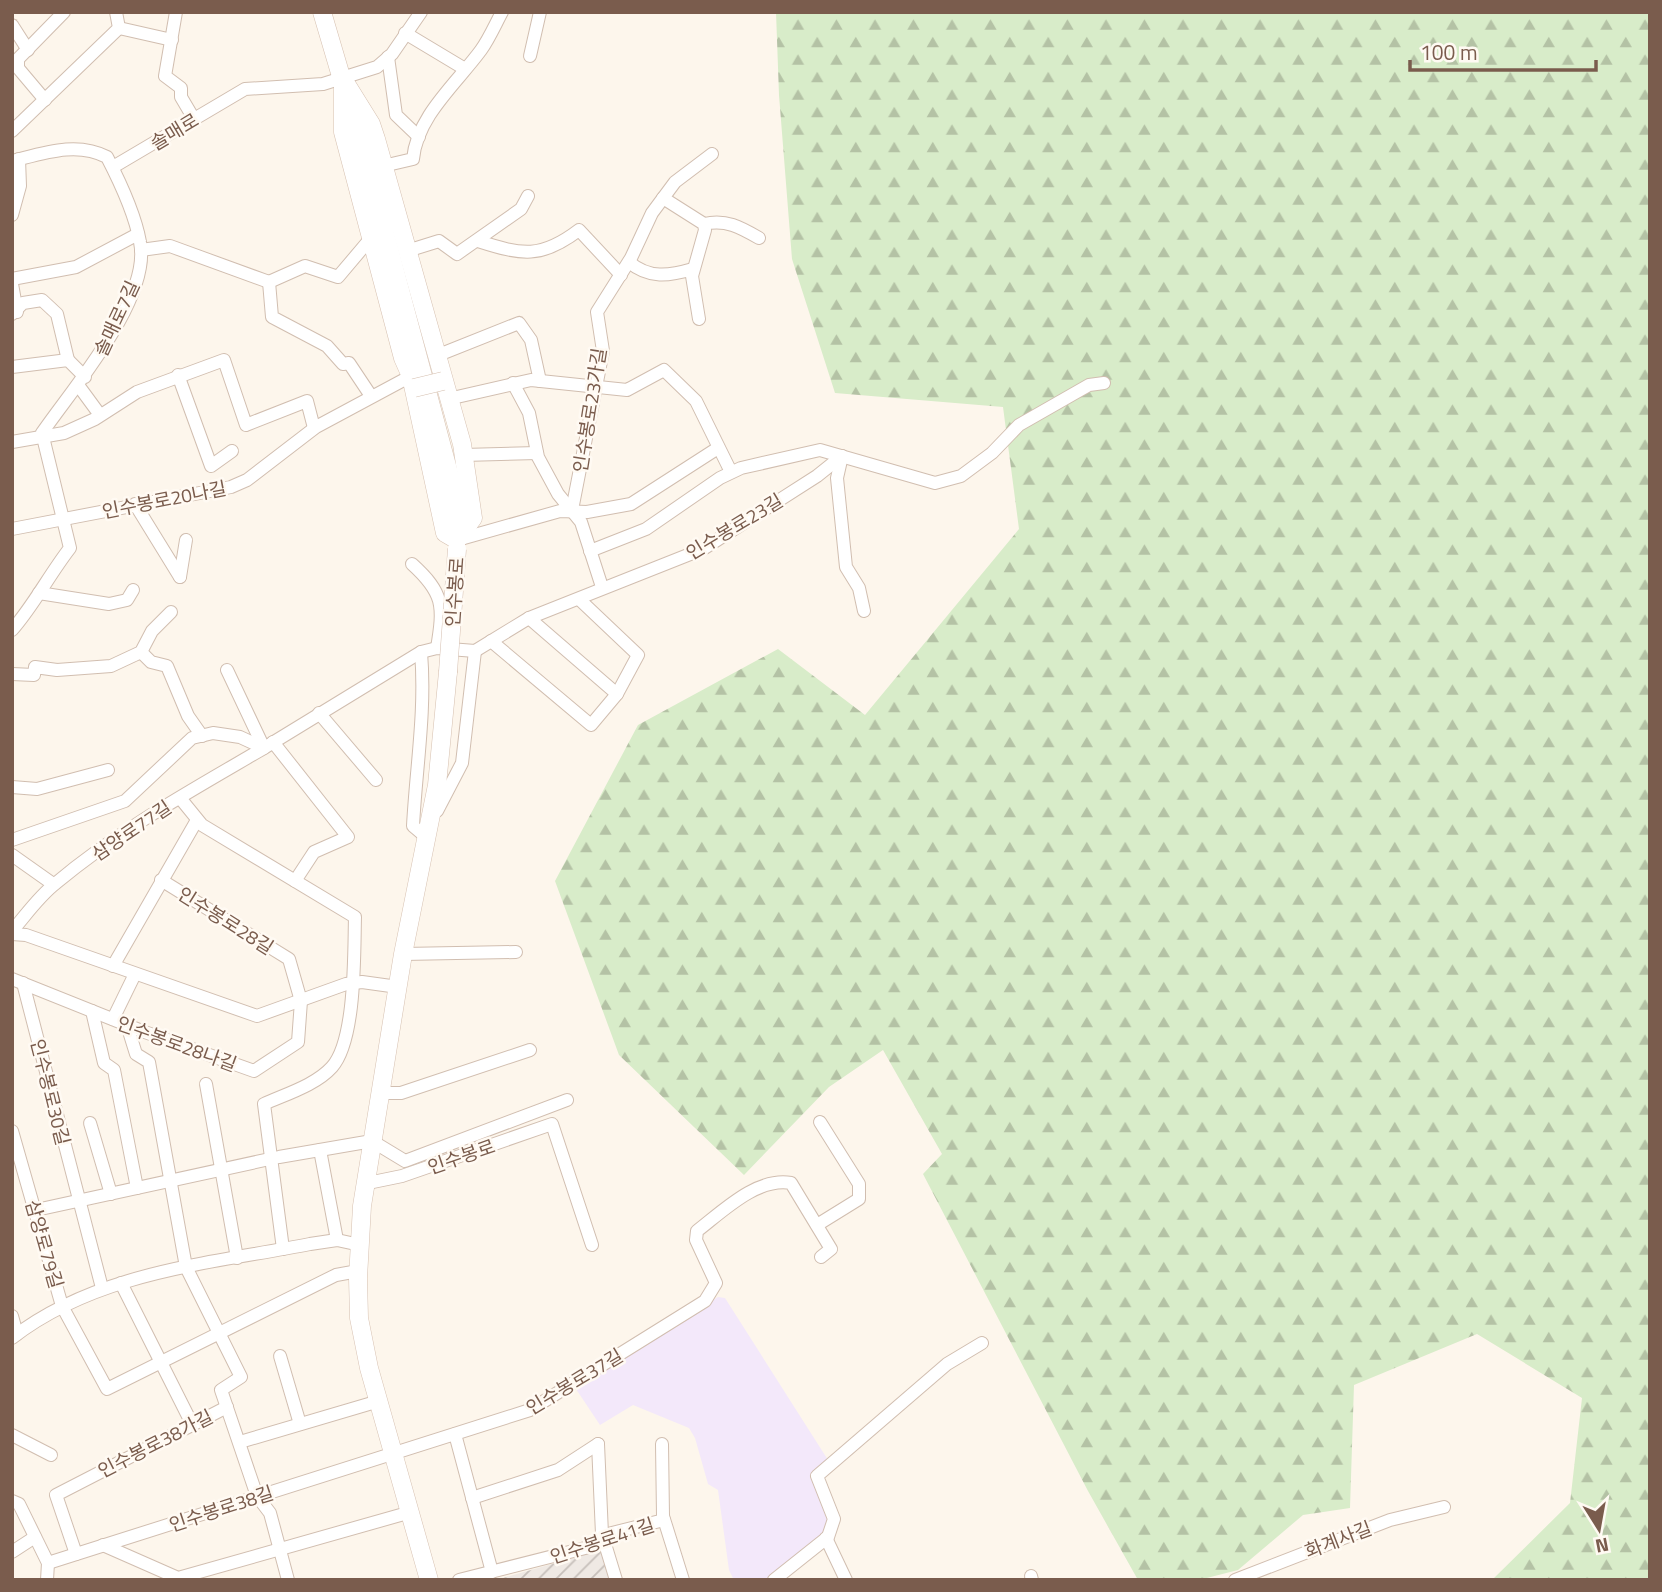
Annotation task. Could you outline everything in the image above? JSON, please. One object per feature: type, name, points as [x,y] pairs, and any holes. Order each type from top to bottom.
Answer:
[{"type":"main road","name":"인수봉로","points":[[323,12],[450,477],[458,520],[437,785],[403,954],[372,1142],[368,1183],[362,1206],[358,1271],[359,1318],[379,1401],[429,1580]]},
{"type":"main road","points":[[343,79],[371,124],[463,455],[473,518],[457,544],[445,533],[413,382],[403,359],[342,132],[343,79]]},
{"type":"main road","points":[[413,382],[443,381]]},
{"type":"street","points":[[45,100],[18,68],[18,59],[64,12]]},
{"type":"street","points":[[116,12],[119,28]]},
{"type":"street","points":[[176,12],[165,76],[181,88],[181,97],[194,120]]},
{"type":"street","points":[[419,137],[396,115],[388,57],[421,12]]},
{"type":"street","points":[[383,166],[413,159],[427,120],[482,49],[502,12]]},
{"type":"street","points":[[530,56],[540,12]]},
{"type":"street","points":[[12,25],[28,50]]},
{"type":"street","points":[[119,28],[172,40]]},
{"type":"street","points":[[12,131],[119,28]]},
{"type":"street","points":[[405,33],[465,69]]},
{"type":"street","name":"솔매로","points":[[113,167],[245,89],[323,84],[377,67],[388,57]]},
{"type":"street","points":[[12,215],[20,186],[16,160],[90,148],[107,157],[113,167]]},
{"type":"street","name":"인수봉로23가길","points":[[572,510],[603,351],[597,312],[629,262],[652,213],[675,182],[712,154]]},
{"type":"street","name":"솔매로7길","points":[[42,437],[47,426],[82,381],[127,302],[141,262],[138,233],[113,167]]},
{"type":"street","points":[[407,251],[439,242],[457,254],[521,209],[528,196]]},
{"type":"street","points":[[663,198],[704,224],[722,222],[739,226],[759,238]]},
{"type":"street","points":[[699,320],[693,269],[705,230],[704,224]]},
{"type":"street","points":[[478,241],[531,253],[559,246],[579,230],[621,275]]},
{"type":"street","points":[[14,313],[12,281],[76,267],[138,233]]},
{"type":"street","points":[[141,250],[170,246],[269,282],[304,266],[338,277],[371,238]]},
{"type":"street","points":[[629,262],[647,274],[662,276],[693,269]]},
{"type":"street","points":[[269,282],[272,317],[327,346],[343,364],[349,363],[371,396]]},
{"type":"street","points":[[14,313],[23,303],[42,300],[57,314],[68,360],[100,415]]},
{"type":"street","points":[[436,356],[519,323],[531,340],[540,381]]},
{"type":"street","points":[[12,367],[68,360]]},
{"type":"street","points":[[12,442],[64,433],[137,392],[224,360],[246,425],[307,401],[314,428]]},
{"type":"street","points":[[448,399],[513,383],[540,381],[627,390],[664,370],[696,401],[731,472]]},
{"type":"street","points":[[178,375],[211,466],[232,451]]},
{"type":"street","name":"인수봉로20나길","points":[[12,528],[231,487],[247,480],[314,428],[371,396],[413,382]]},
{"type":"street","points":[[513,383],[529,413],[537,453],[558,494],[581,522],[602,587]]},
{"type":"street","points":[[590,551],[646,529],[731,472],[820,450],[935,483],[961,476],[992,453],[1019,425],[1089,385],[1104,383]]},
{"type":"street","points":[[12,630],[70,548],[42,437]]},
{"type":"street","points":[[457,544],[511,523],[572,510],[587,512],[631,504],[718,448]]},
{"type":"street","points":[[463,455],[537,453]]},
{"type":"street","points":[[842,456],[836,478],[846,567],[859,588],[864,611]]},
{"type":"street","name":"인수봉로23길","points":[[475,651],[529,618],[703,549],[817,476],[842,456]]},
{"type":"street","points":[[135,504],[180,577],[186,540]]},
{"type":"street","points":[[412,564],[432,582],[440,598],[442,618],[429,650],[424,711],[415,768],[413,827],[426,837],[462,763],[475,651],[429,650]]},
{"type":"street","points":[[39,593],[109,604],[127,600],[133,590]]},
{"type":"street","points":[[491,641],[592,725],[617,694],[638,655],[580,600]]},
{"type":"street","points":[[12,674],[34,675],[35,667],[57,670],[111,666],[141,652],[152,631],[171,612]]},
{"type":"street","points":[[529,618],[617,694]]},
{"type":"street","name":"삼양로77길","points":[[12,932],[53,884],[180,798],[429,650]]},
{"type":"street","points":[[141,652],[151,662],[167,666],[188,716],[202,736]]},
{"type":"street","points":[[227,670],[269,745],[348,837],[314,852],[295,881]]},
{"type":"street","points":[[319,713],[376,780]]},
{"type":"street","points":[[12,840],[125,801],[192,738],[213,733],[269,745]]},
{"type":"street","points":[[12,787],[37,789],[108,770]]},
{"type":"street","points":[[180,798],[197,820],[355,917],[354,983],[341,1049],[332,1067],[314,1081],[264,1104],[283,1249]]},
{"type":"street","name":"인수봉로28길","points":[[113,967],[197,820]]},
{"type":"street","points":[[12,855],[53,884]]},
{"type":"street","name":"인수봉로28길","points":[[161,880],[289,959],[300,1001]]},
{"type":"street","points":[[12,932],[257,1016],[354,983],[398,987]]},
{"type":"street","points":[[403,954],[516,952]]},
{"type":"street","points":[[113,1019],[135,974]]},
{"type":"street","name":"인수봉로28나길","points":[[18,981],[127,1025],[254,1071],[298,1042],[300,1001]]},
{"type":"street","name":"인수봉로30길","points":[[18,981],[102,1288]]},
{"type":"street","name":"인수봉로28나길","points":[[92,1011],[104,1063],[114,1070],[137,1188]]},
{"type":"street","points":[[127,1025],[136,1054],[149,1062],[187,1267],[217,1333],[241,1377],[221,1390],[227,1407]]},
{"type":"street","points":[[380,1093],[401,1093],[530,1049]]},
{"type":"street","points":[[206,1084],[237,1258]]},
{"type":"street","points":[[36,1210],[320,1150],[372,1142],[405,1161],[567,1100]]},
{"type":"street","points":[[820,1122],[859,1184],[859,1199],[817,1225],[831,1249],[821,1257]]},
{"type":"street","name":"인수봉로30길","points":[[90,1123],[111,1194]]},
{"type":"street","name":"인수봉로","points":[[368,1183],[402,1176],[552,1124],[592,1245]]},
{"type":"street","name":"삼양로79길","points":[[12,1131],[62,1306],[15,1336],[12,1316]]},
{"type":"street","points":[[320,1150],[337,1240]]},
{"type":"street","name":"인수봉로37길","points":[[394,1453],[530,1410],[705,1301],[716,1283],[696,1240],[696,1231],[743,1196],[776,1181],[791,1184],[817,1225]]},
{"type":"street","points":[[358,1271],[336,1276],[107,1389],[62,1306],[102,1288],[187,1267],[337,1240],[360,1245]]},
{"type":"street","points":[[121,1283],[163,1360],[192,1424]]},
{"type":"street","points":[[774,1580],[788,1575],[826,1538],[834,1519],[817,1476],[947,1364],[982,1343]]},
{"type":"street","points":[[281,1356],[300,1424]]},
{"type":"street","points":[[240,1442],[379,1401]]},
{"type":"street","name":"인수봉로38가길","points":[[76,1554],[56,1495],[227,1407],[257,1496],[270,1513],[288,1580]]},
{"type":"street","points":[[455,1434],[492,1572]]},
{"type":"street","points":[[12,1435],[51,1455]]},
{"type":"street","points":[[472,1498],[558,1471],[598,1444],[604,1540],[616,1580]]},
{"type":"street","points":[[662,1444],[664,1520],[683,1580]]},
{"type":"street","name":"인수봉로38길","points":[[48,1563],[394,1453]]},
{"type":"street","points":[[12,1501],[19,1504],[48,1563],[47,1580]]},
{"type":"street","name":"화계사길","points":[[1235,1580],[1390,1520],[1444,1507]]},
{"type":"street","points":[[103,1545],[178,1578],[411,1512]]},
{"type":"street","name":"인수봉로41길","points":[[458,1580],[597,1545],[608,1534],[664,1520]]},
{"type":"street","points":[[12,1552],[35,1537]]},
{"type":"street","points":[[826,1538],[846,1580]]},
{"type":"shaded area","points":[[718,1297],[725,1298],[828,1460],[810,1477],[831,1519],[824,1535],[765,1580],[734,1580],[729,1570],[718,1490],[708,1484],[695,1438],[689,1428],[633,1405],[600,1425],[576,1389]]},
{"type":"shaded area","points":[[601,1550],[610,1580],[496,1580]]},
{"type":"green space","points":[[776,12],[1650,12],[1650,1580],[1492,1580],[1570,1503],[1582,1398],[1477,1334],[1354,1385],[1350,1508],[1303,1515],[1238,1570],[1199,1580],[1138,1580],[1088,1491],[923,1174],[942,1154],[883,1050],[829,1087],[744,1175],[619,1055],[555,881],[638,725],[778,649],[865,715],[1019,529],[1003,407],[835,393],[792,259],[779,95]]}]
